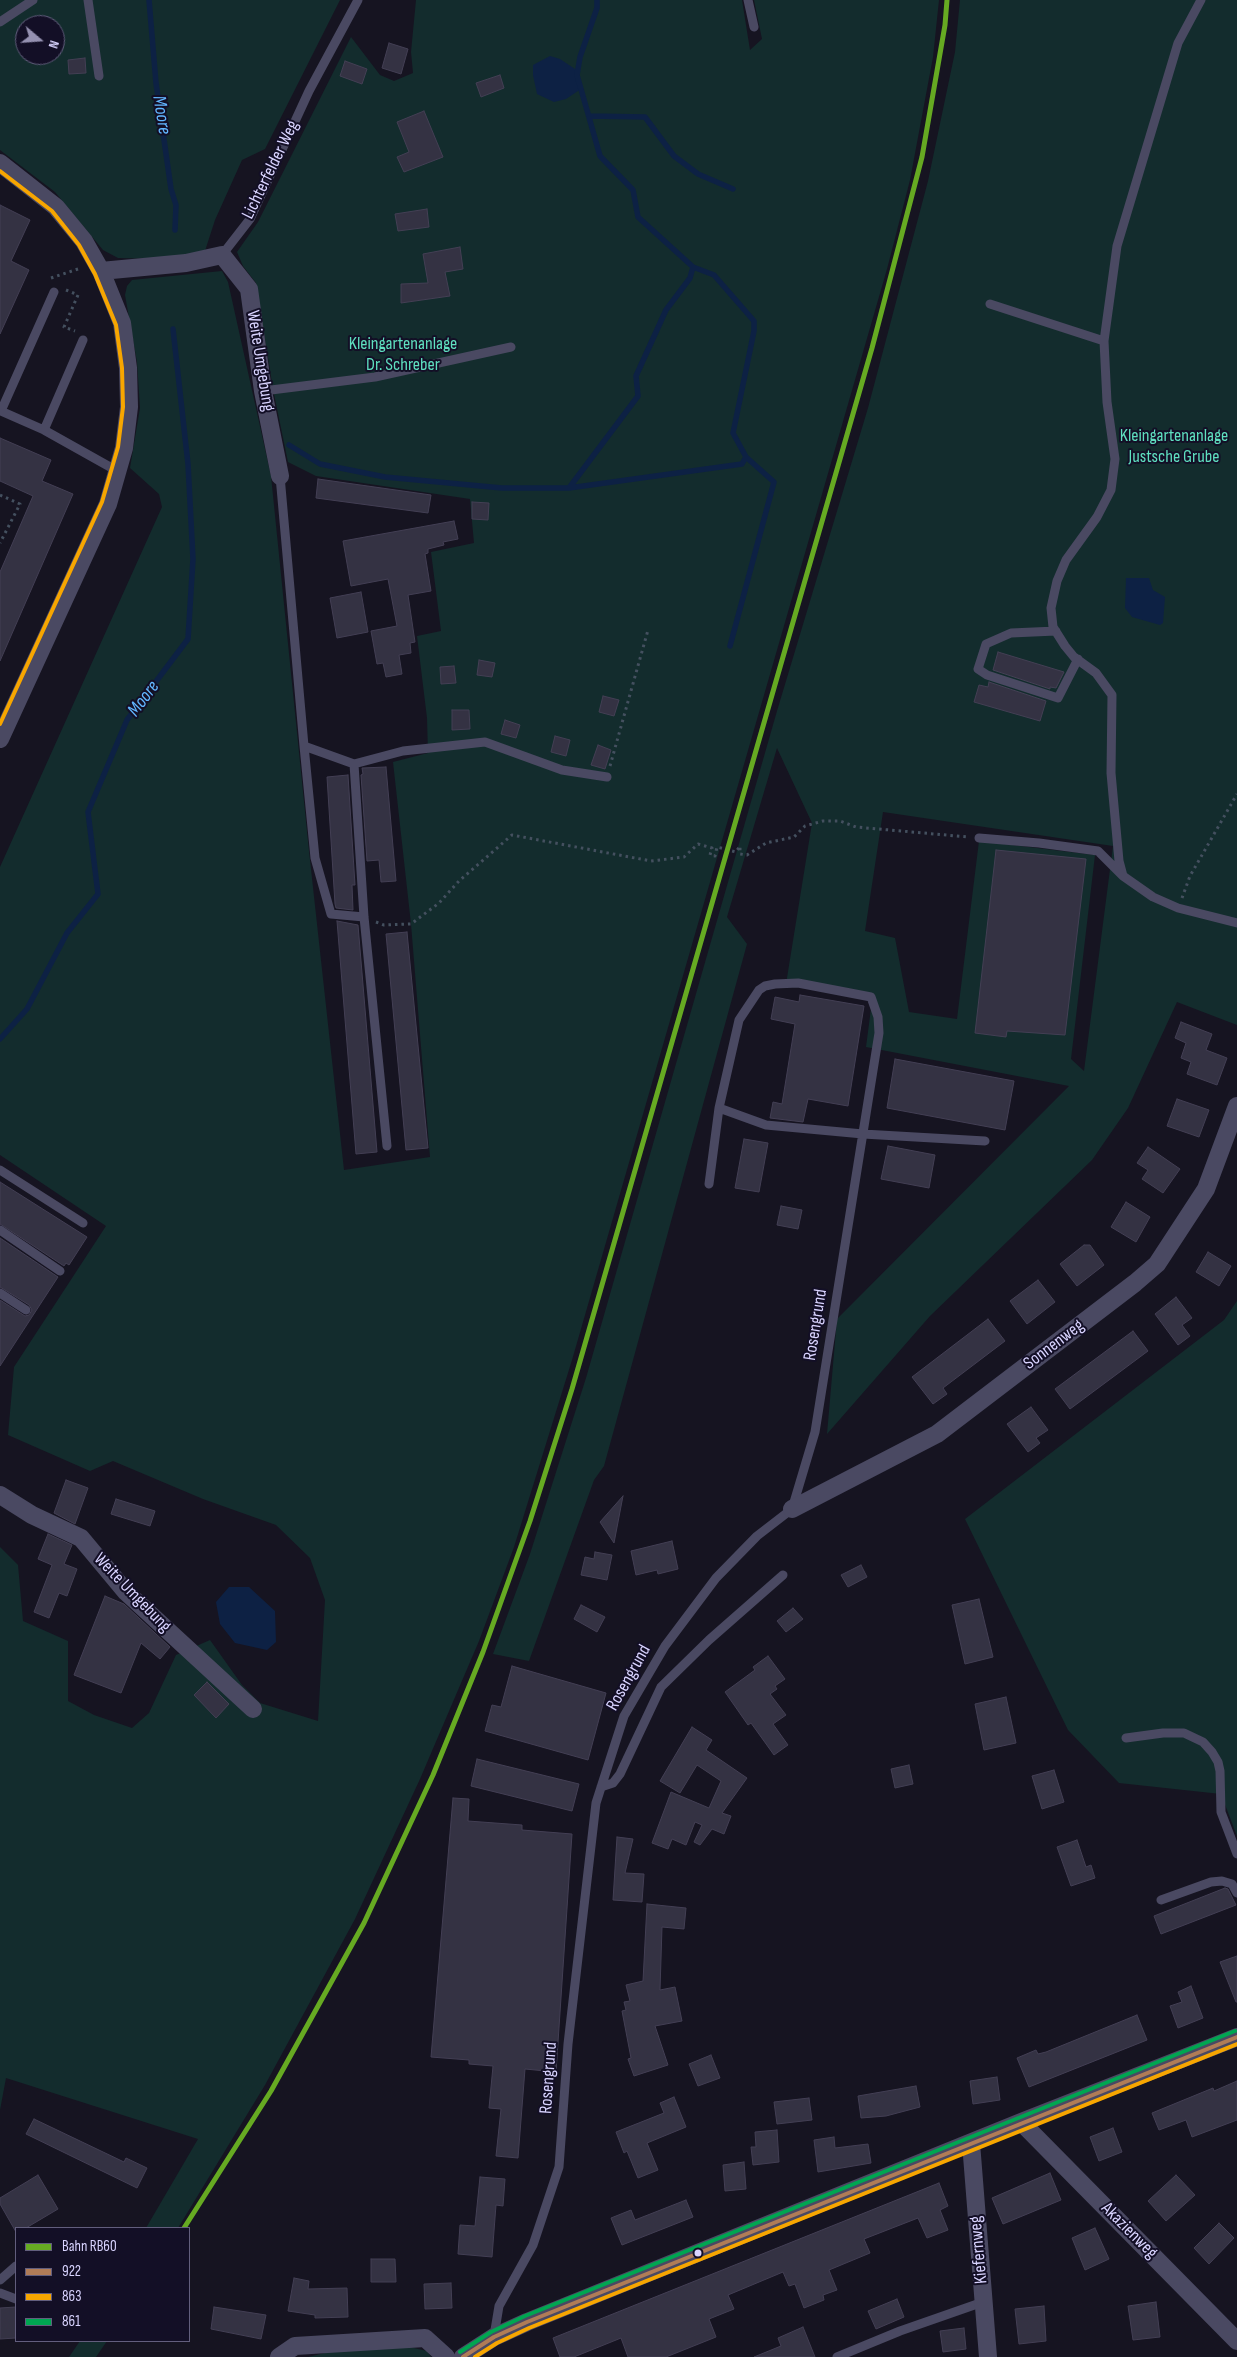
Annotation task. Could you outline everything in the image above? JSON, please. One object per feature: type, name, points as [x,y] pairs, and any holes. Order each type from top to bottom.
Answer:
[{"type":"street","points":[[0,163],[56,207],[84,241],[98,266],[122,323],[128,368],[129,406],[119,472],[108,504],[0,739]]},
{"type":"street","points":[[98,266],[186,263],[222,255]]},
{"type":"street","name":"Weite Umgebung","points":[[222,255],[249,290],[263,391],[280,476]]},
{"type":"street","name":"Sonnenweg","points":[[792,1509],[937,1434],[1135,1283],[1157,1264],[1206,1189],[1237,1106]]},
{"type":"street","name":"Weite Umgebung","points":[[0,1495],[32,1515],[81,1538],[126,1592],[253,1709]]},
{"type":"street","points":[[463,2357],[494,2337],[1021,2122],[1237,2037]]},
{"type":"street","name":"Akazienweg","points":[[1021,2122],[1237,2341]]},
{"type":"street","name":"Kiefernweg","points":[[971,2143],[988,2357]]},
{"type":"street","points":[[279,2357],[295,2346],[425,2338],[446,2357]]},
{"type":"lane","points":[[0,22],[32,0]]},
{"type":"lane","points":[[88,0],[99,76]]},
{"type":"lane","name":"Lichterfelder Weg","points":[[222,255],[250,219],[309,91],[358,0]]},
{"type":"lane","points":[[748,0],[754,26]]},
{"type":"lane","points":[[1123,876],[1119,861],[1112,773],[1112,695],[1096,673],[1078,660],[1065,646],[1053,627],[1051,608],[1057,581],[1066,560],[1097,517],[1112,490],[1115,459],[1107,402],[1104,341],[1117,246],[1178,43],[1201,0]]},
{"type":"lane","points":[[54,292],[1,411],[44,430],[119,472]]},
{"type":"lane","points":[[990,304],[1104,341]]},
{"type":"lane","points":[[44,430],[81,336]]},
{"type":"lane","points":[[263,391],[375,377],[511,347]]},
{"type":"lane","points":[[280,476],[315,858],[331,914],[364,917]]},
{"type":"lane","points":[[1056,631],[1011,633],[986,644],[978,669],[987,675],[1058,698],[1078,660]]},
{"type":"lane","points":[[304,746],[354,764],[404,751],[485,742],[562,770],[607,777]]},
{"type":"lane","points":[[354,764],[364,917],[387,1146]]},
{"type":"lane","points":[[979,838],[1039,843],[1098,852],[1123,876],[1153,897],[1178,908],[1237,923]]},
{"type":"lane","points":[[709,1184],[720,1108],[739,1020],[759,990],[765,986],[798,983],[871,997],[878,1017],[879,1033],[863,1134]]},
{"type":"lane","points":[[720,1108],[766,1125],[863,1134],[985,1141]]},
{"type":"lane","name":"Rosengrund","points":[[494,2337],[499,2306],[533,2245],[559,2167],[568,2044],[596,1804],[601,1787],[624,1716],[665,1646],[716,1578],[757,1536],[792,1509],[815,1432],[863,1134]]},
{"type":"lane","points":[[0,1170],[83,1223]]},
{"type":"lane","points":[[0,1230],[60,1271]]},
{"type":"lane","points":[[0,1293],[26,1310]]},
{"type":"lane","points":[[601,1787],[613,1784],[620,1774],[661,1686],[709,1640],[783,1575]]},
{"type":"lane","points":[[1126,1738],[1163,1733],[1184,1733],[1202,1742],[1212,1752],[1218,1762],[1220,1771],[1221,1812],[1237,1854]]},
{"type":"lane","points":[[1161,1900],[1211,1882],[1222,1881],[1232,1884],[1237,1893]]},
{"type":"lane","points":[[0,2280],[15,2267]]},
{"type":"lane","points":[[0,2293],[15,2299]]},
{"type":"lane","points":[[837,2357],[900,2331],[984,2302]]},
{"type":"path","points":[[50,282],[51,278],[81,268],[98,266]]},
{"type":"path","points":[[50,282],[54,292]]},
{"type":"path","points":[[50,282],[78,295],[64,327],[81,336]]},
{"type":"path","points":[[0,495],[20,504],[0,543]]},
{"type":"path","points":[[607,777],[648,630]]},
{"type":"path","points":[[1178,908],[1190,876],[1237,794]]},
{"type":"path","points":[[364,917],[384,925],[411,924],[439,903],[459,881],[512,836],[651,861],[684,857],[698,844],[712,848],[710,854],[715,856],[717,847],[736,852],[740,846],[742,846],[740,854],[747,855],[766,843],[794,837],[805,826],[823,821],[840,822],[856,827],[979,838]]},
{"type":"green space","points":[[0,0],[340,0],[265,149],[242,160],[215,220],[204,254],[158,259],[118,258],[103,250],[55,192],[0,150]]},
{"type":"green space","name":"Kleingartenanlage Dr. Schreber","points":[[416,0],[742,0],[750,50],[762,39],[754,0],[939,0],[933,57],[910,180],[887,269],[572,1360],[514,1547],[479,1641],[420,1779],[355,1919],[265,2085],[179,2227],[147,2227],[198,2139],[6,2078],[0,2110],[0,1547],[18,1565],[23,1621],[68,1641],[68,1701],[94,1715],[132,1728],[149,1713],[176,1655],[210,1640],[242,1685],[260,1703],[318,1721],[325,1600],[310,1558],[276,1525],[203,1499],[113,1461],[90,1471],[8,1435],[14,1367],[106,1226],[0,1155],[0,867],[162,507],[159,494],[130,468],[140,408],[137,362],[125,295],[127,286],[132,280],[222,271],[228,282],[271,476],[344,1170],[430,1157],[411,924],[393,762],[428,753],[427,718],[417,636],[441,631],[431,552],[474,543],[470,499],[316,476],[288,462],[273,389],[256,283],[243,266],[237,252],[258,222],[351,37],[380,75],[394,81],[413,73],[411,52]]},
{"type":"green space","name":"Kleingartenanlage Justsche Grube","points":[[960,0],[1237,0],[1237,1025],[1177,1002],[1128,1108],[1092,1160],[930,1316],[827,1434],[837,1319],[1069,1086],[866,1047],[872,1001],[786,984],[812,823],[777,748],[727,917],[747,944],[604,1466],[594,1480],[529,1661],[493,1654],[530,1554],[586,1378],[777,711],[868,408],[928,181],[955,52]],"holes":[[[883,812],[1113,846],[1084,1071],[1071,1059],[1095,855],[979,841],[957,1019],[909,1012],[895,938],[865,931]]]},
{"type":"green space","points":[[1237,1301],[1237,1836],[1221,1794],[1119,1783],[1068,1730],[965,1519],[1224,1320]]},
{"type":"green space","points":[[79,2342],[106,2342],[96,2357],[69,2357]]},
{"type":"green space","points":[[405,2346],[427,2351],[431,2357],[308,2357],[329,2352]]},
{"type":"water","points":[[550,56],[560,59],[578,71],[581,89],[566,99],[554,102],[537,94],[533,75],[533,65]]},
{"type":"water","points":[[1126,578],[1149,578],[1153,590],[1165,597],[1163,623],[1160,625],[1132,617],[1125,608]]},
{"type":"water","points":[[229,1587],[249,1587],[275,1611],[276,1642],[267,1650],[235,1643],[220,1624],[216,1602]]},
{"type":"building","points":[[389,43],[408,49],[401,74],[382,68]]},
{"type":"building","points":[[85,58],[86,73],[69,74],[68,60]]},
{"type":"building","points":[[345,61],[367,69],[362,84],[340,76]]},
{"type":"building","points":[[500,75],[504,88],[481,97],[476,83]]},
{"type":"building","points":[[424,111],[443,157],[404,172],[397,157],[409,152],[397,122]]},
{"type":"building","points":[[0,205],[30,220],[11,261],[29,270],[0,334]]},
{"type":"building","points":[[427,209],[429,227],[398,231],[395,214]]},
{"type":"building","points":[[460,247],[463,269],[445,272],[450,296],[401,303],[401,284],[428,283],[423,254]]},
{"type":"building","points":[[0,438],[51,460],[42,481],[73,494],[0,661],[0,572],[33,496],[0,481]]},
{"type":"building","points":[[318,479],[431,495],[428,513],[316,498]]},
{"type":"building","points":[[472,502],[489,503],[488,520],[472,519]]},
{"type":"building","points":[[454,521],[458,539],[443,542],[444,545],[428,549],[428,553],[425,554],[431,591],[408,595],[415,642],[410,643],[411,653],[399,655],[402,674],[386,677],[383,663],[377,664],[371,631],[397,626],[388,579],[351,586],[343,541]]},
{"type":"building","points":[[361,592],[368,632],[337,638],[330,598]]},
{"type":"building","points":[[998,652],[1064,672],[1056,688],[1050,687],[1050,689],[993,670]]},
{"type":"building","points":[[479,660],[495,663],[492,677],[477,675]]},
{"type":"building","points":[[454,666],[456,683],[441,684],[440,667]]},
{"type":"building","points":[[989,682],[1046,701],[1040,721],[974,702],[979,685],[988,687]]},
{"type":"building","points":[[603,696],[619,700],[614,716],[599,712]]},
{"type":"building","points":[[452,710],[469,710],[470,729],[452,730]]},
{"type":"building","points":[[505,720],[520,725],[516,738],[501,734]]},
{"type":"building","points":[[555,736],[570,740],[566,756],[551,752]]},
{"type":"building","points":[[598,745],[611,750],[605,769],[591,765]]},
{"type":"building","points":[[386,767],[396,881],[381,882],[379,860],[367,861],[361,775],[363,774],[362,768]]},
{"type":"building","points":[[348,775],[355,885],[352,885],[353,910],[336,908],[335,904],[327,777]]},
{"type":"building","points":[[996,850],[1086,859],[1065,1035],[1007,1031],[1006,1037],[975,1033]]},
{"type":"building","points":[[337,921],[358,925],[377,1152],[356,1154]]},
{"type":"building","points":[[407,932],[428,1148],[406,1150],[386,934]]},
{"type":"building","points":[[800,995],[864,1006],[848,1106],[808,1099],[803,1122],[770,1118],[773,1102],[782,1104],[795,1024],[771,1019],[775,997],[799,1002]]},
{"type":"building","points":[[1181,1022],[1212,1034],[1206,1050],[1227,1058],[1217,1085],[1187,1074],[1191,1062],[1181,1058],[1186,1043],[1175,1038]]},
{"type":"building","points":[[895,1059],[1014,1081],[1005,1130],[887,1108]]},
{"type":"building","points":[[1177,1099],[1209,1110],[1199,1137],[1167,1126]]},
{"type":"building","points":[[744,1139],[768,1143],[759,1192],[735,1188]]},
{"type":"building","points":[[888,1146],[935,1155],[929,1188],[881,1179]]},
{"type":"building","points":[[1148,1147],[1180,1169],[1163,1193],[1142,1179],[1148,1170],[1137,1163]]},
{"type":"building","points":[[0,1182],[87,1237],[69,1265],[66,1263],[64,1266],[0,1224]]},
{"type":"building","points":[[1126,1202],[1150,1217],[1136,1242],[1111,1227]]},
{"type":"building","points":[[781,1206],[802,1210],[798,1229],[777,1225]]},
{"type":"building","points":[[0,1238],[58,1277],[0,1366],[0,1300],[25,1316],[29,1315],[32,1310],[29,1305],[0,1287]]},
{"type":"building","points":[[1084,1245],[1090,1245],[1104,1265],[1077,1286],[1060,1264]]},
{"type":"building","points":[[1208,1252],[1231,1266],[1219,1286],[1196,1272]]},
{"type":"building","points":[[1038,1280],[1055,1302],[1027,1324],[1010,1301]]},
{"type":"building","points":[[1176,1297],[1192,1318],[1182,1325],[1190,1336],[1178,1345],[1155,1314]]},
{"type":"building","points":[[988,1319],[1005,1341],[943,1388],[947,1394],[933,1404],[912,1377]]},
{"type":"building","points":[[1133,1331],[1148,1351],[1070,1409],[1055,1389]]},
{"type":"building","points":[[1031,1407],[1048,1430],[1036,1438],[1040,1443],[1028,1452],[1007,1424]]},
{"type":"building","points":[[66,1480],[88,1488],[75,1524],[54,1513]]},
{"type":"building","points":[[623,1496],[614,1543],[600,1522]]},
{"type":"building","points":[[116,1499],[155,1511],[150,1526],[111,1514]]},
{"type":"building","points":[[48,1534],[72,1545],[64,1564],[77,1569],[67,1596],[59,1593],[49,1618],[34,1612],[52,1565],[38,1559]]},
{"type":"building","points":[[672,1541],[678,1569],[658,1574],[657,1570],[636,1575],[631,1551]]},
{"type":"building","points":[[595,1552],[612,1555],[607,1580],[581,1575],[585,1557],[594,1559]]},
{"type":"building","points":[[861,1565],[867,1577],[848,1587],[841,1575]]},
{"type":"building","points":[[105,1596],[124,1604],[170,1647],[160,1659],[141,1643],[121,1693],[74,1675]]},
{"type":"building","points":[[979,1599],[993,1657],[965,1664],[952,1605]]},
{"type":"building","points":[[581,1605],[605,1617],[597,1632],[574,1619]]},
{"type":"building","points":[[793,1608],[803,1619],[786,1632],[777,1621]]},
{"type":"building","points":[[768,1656],[785,1679],[775,1686],[777,1689],[770,1694],[786,1715],[773,1724],[788,1745],[774,1755],[751,1723],[748,1725],[725,1692],[755,1670],[753,1667]]},
{"type":"building","points":[[512,1666],[606,1693],[588,1760],[485,1731],[492,1705],[501,1707]]},
{"type":"building","points":[[207,1682],[229,1704],[216,1718],[194,1695]]},
{"type":"building","points":[[1006,1697],[1016,1743],[984,1750],[975,1704]]},
{"type":"building","points":[[692,1727],[712,1740],[706,1750],[747,1778],[722,1813],[731,1816],[724,1834],[712,1829],[700,1845],[694,1842],[702,1825],[695,1822],[686,1845],[672,1839],[668,1849],[652,1843],[671,1792],[709,1808],[721,1781],[697,1765],[680,1793],[660,1781]]},
{"type":"building","points":[[477,1759],[579,1784],[572,1811],[471,1786]]},
{"type":"building","points":[[909,1765],[913,1784],[895,1788],[891,1769]]},
{"type":"building","points":[[1054,1770],[1064,1802],[1042,1809],[1032,1776]]},
{"type":"building","points":[[453,1798],[469,1799],[468,1821],[522,1825],[522,1830],[572,1834],[556,2072],[525,2069],[518,2158],[496,2156],[501,2109],[489,2108],[493,2066],[469,2064],[469,2060],[431,2057]]},
{"type":"building","points":[[617,1837],[633,1839],[625,1873],[644,1874],[642,1902],[613,1900]]},
{"type":"building","points":[[1077,1840],[1086,1867],[1091,1865],[1095,1878],[1071,1886],[1057,1847]]},
{"type":"building","points":[[1225,1888],[1228,1889],[1236,1905],[1161,1934],[1154,1916]]},
{"type":"building","points":[[647,1904],[686,1908],[684,1929],[662,1927],[660,1990],[675,1987],[682,2021],[655,2026],[668,2065],[634,2076],[628,2059],[631,2058],[622,2011],[626,2010],[624,2002],[630,2001],[626,1985],[643,1981]]},
{"type":"building","points":[[1237,1956],[1237,2002],[1236,2002],[1220,1962]]},
{"type":"building","points":[[1191,1986],[1203,2018],[1178,2028],[1170,2006],[1182,2002],[1178,1992]]},
{"type":"building","points":[[1137,2015],[1147,2040],[1029,2087],[1017,2058],[1036,2050],[1038,2054],[1046,2052]]},
{"type":"building","points":[[711,2055],[720,2078],[698,2086],[689,2064]]},
{"type":"building","points":[[997,2077],[1000,2100],[973,2104],[970,2081]]},
{"type":"building","points":[[1237,2081],[1237,2120],[1192,2137],[1186,2120],[1159,2130],[1152,2113],[1213,2088],[1214,2091]]},
{"type":"building","points":[[916,2086],[920,2107],[886,2116],[861,2118],[858,2096]]},
{"type":"building","points":[[674,2097],[686,2127],[647,2143],[658,2170],[638,2178],[627,2151],[624,2153],[616,2132],[664,2113],[660,2103]]},
{"type":"building","points":[[809,2098],[812,2120],[777,2124],[774,2102]]},
{"type":"building","points":[[34,2119],[124,2162],[126,2158],[147,2168],[137,2188],[26,2134]]},
{"type":"building","points":[[1113,2128],[1122,2152],[1099,2161],[1090,2137]]},
{"type":"building","points":[[777,2130],[779,2162],[753,2165],[751,2147],[756,2147],[755,2132]]},
{"type":"building","points":[[834,2137],[835,2148],[868,2144],[871,2163],[818,2172],[814,2140]]},
{"type":"building","points":[[744,2162],[746,2189],[725,2191],[723,2165]]},
{"type":"building","points":[[1050,2173],[1061,2200],[1003,2224],[992,2198]]},
{"type":"building","points":[[38,2175],[58,2209],[28,2227],[15,2227],[15,2230],[0,2204],[0,2198]]},
{"type":"building","points":[[1176,2175],[1195,2195],[1166,2221],[1148,2201]]},
{"type":"building","points":[[480,2177],[505,2179],[503,2206],[496,2205],[492,2257],[458,2254],[460,2225],[475,2226]]},
{"type":"building","points":[[939,2183],[948,2206],[940,2210],[948,2230],[927,2238],[918,2218],[864,2239],[870,2253],[829,2270],[837,2290],[823,2295],[824,2300],[804,2308],[795,2284],[789,2286],[783,2272],[728,2295],[734,2309],[709,2319],[716,2337],[666,2357],[628,2357],[621,2338],[574,2357],[560,2357],[553,2338]]},
{"type":"building","points":[[686,2200],[693,2217],[622,2245],[611,2218],[631,2210],[635,2220]]},
{"type":"building","points":[[1219,2223],[1234,2238],[1209,2264],[1194,2248]]},
{"type":"building","points":[[1095,2228],[1109,2259],[1085,2270],[1072,2238]]},
{"type":"building","points":[[371,2259],[395,2259],[396,2282],[371,2282]]},
{"type":"building","points":[[294,2278],[309,2281],[308,2289],[347,2288],[348,2317],[315,2318],[315,2315],[288,2311]]},
{"type":"building","points":[[451,2283],[452,2308],[425,2309],[424,2284]]},
{"type":"building","points":[[897,2299],[904,2317],[876,2329],[868,2311]]},
{"type":"building","points":[[1156,2302],[1160,2337],[1133,2340],[1128,2306]]},
{"type":"building","points":[[1044,2306],[1046,2341],[1019,2344],[1015,2309]]},
{"type":"building","points":[[15,2307],[15,2338],[0,2339],[0,2308]]},
{"type":"building","points":[[214,2307],[266,2315],[261,2339],[211,2329]]},
{"type":"building","points":[[803,2327],[815,2357],[754,2357],[781,2346],[778,2338]]},
{"type":"building","points":[[964,2328],[966,2349],[943,2352],[940,2331]]},
{"type":"waterway","name":"Moore","points":[[149,0],[156,83],[171,189],[176,205],[175,230]]},
{"type":"waterway","points":[[597,0],[597,8],[580,57],[577,75],[600,156],[633,190],[638,217],[693,267],[714,275],[754,321],[754,331],[733,433],[746,457],[774,482],[730,646]]},
{"type":"waterway","points":[[589,116],[645,117],[674,156],[698,174],[733,189]]},
{"type":"waterway","points":[[289,445],[320,464],[385,477],[502,488],[569,488],[638,396],[636,376],[666,310],[690,278],[693,267]]},
{"type":"waterway","name":"Moore","points":[[0,1039],[27,1009],[67,933],[98,894],[88,812],[127,720],[188,639],[193,559],[188,464],[173,329]]},
{"type":"waterway","points":[[569,488],[742,464],[746,457]]},
{"type":"rail line","name":"RB60","points":[[185,2227],[271,2091],[364,1923],[433,1775],[483,1652],[530,1521],[572,1389],[872,348],[922,157],[945,25],[947,0]]},
{"type":"transit line","name":"863","points":[[0,171],[52,211],[79,245],[95,274],[116,325],[122,368],[123,407],[118,447],[102,502],[0,724]]},
{"type":"transit line","name":"861","points":[[460,2352],[491,2332],[525,2316],[1235,2031]]},
{"type":"transit line","name":"922","points":[[463,2357],[494,2337],[527,2322],[1237,2037]]},
{"type":"transit line","name":"863","points":[[475,2357],[497,2343],[529,2328],[1237,2044]]}]
